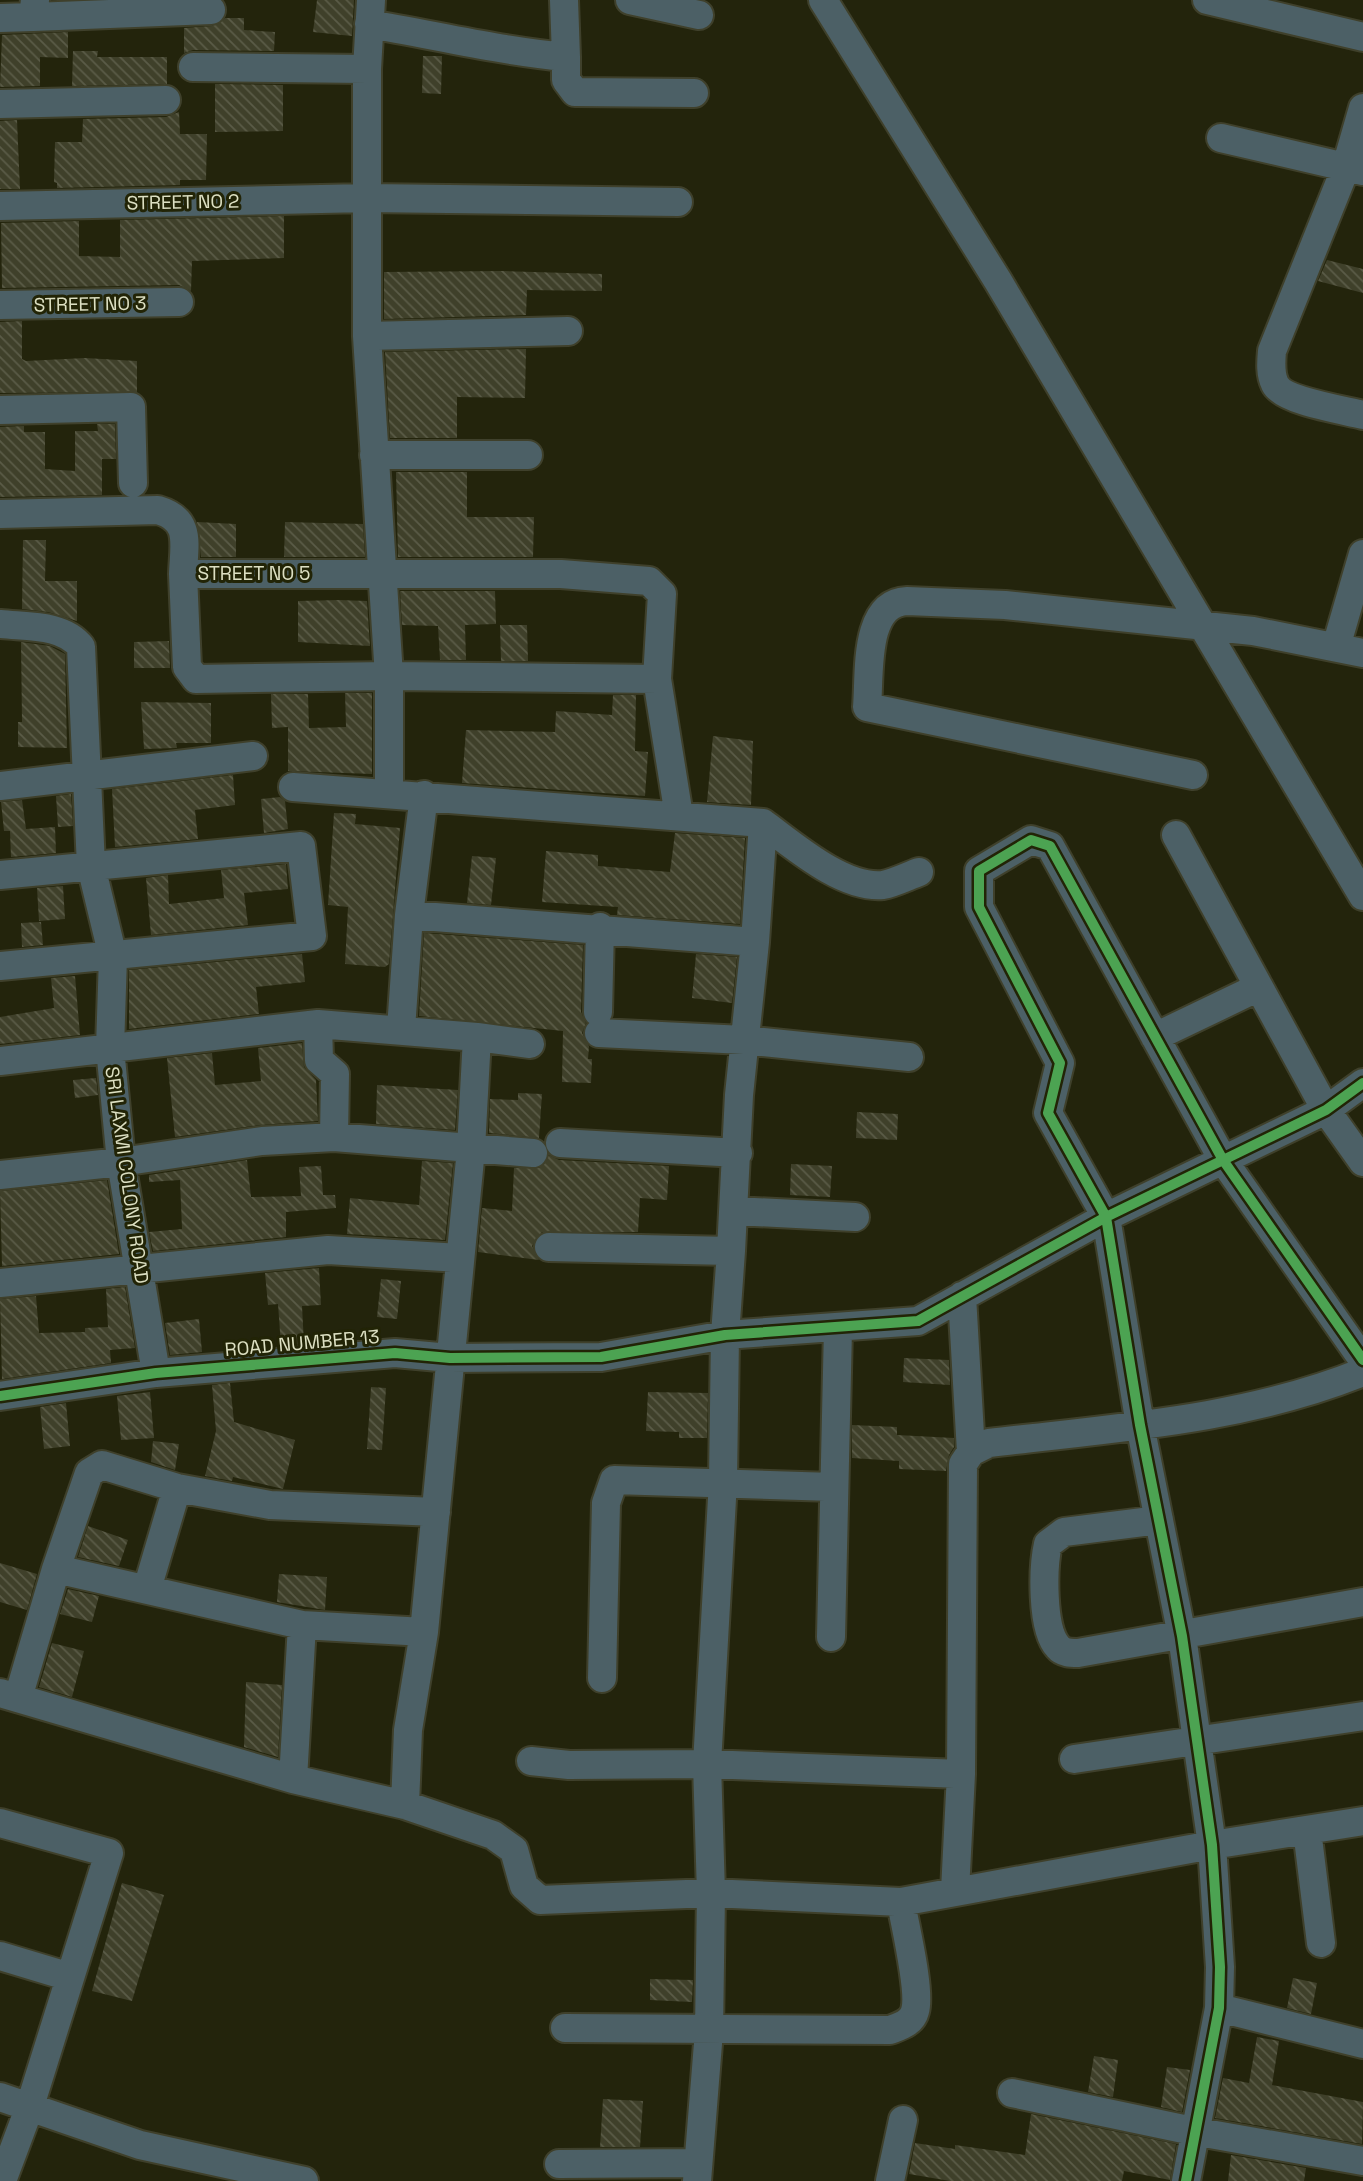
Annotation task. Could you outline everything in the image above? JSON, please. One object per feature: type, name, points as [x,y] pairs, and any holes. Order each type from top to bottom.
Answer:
[{"type":"street","points":[[564,0],[566,80],[575,92],[694,93]]},
{"type":"street","points":[[630,0],[699,15]]},
{"type":"street","points":[[823,0],[998,281],[1363,896]]},
{"type":"street","points":[[1207,0],[1280,8],[1363,37]]},
{"type":"street","points":[[0,18],[34,8],[125,6],[211,10]]},
{"type":"street","points":[[389,794],[388,676],[367,336],[367,69],[370,12],[509,52],[566,57]]},
{"type":"street","points":[[193,67],[367,69]]},
{"type":"street","points":[[0,104],[166,100]]},
{"type":"street","points":[[1363,108],[1354,169],[1272,351],[1270,367],[1275,387],[1286,396],[1363,415]]},
{"type":"street","points":[[1221,138],[1354,169]]},
{"type":"street","name":"STREET NO 2","points":[[0,206],[366,198],[678,202]]},
{"type":"street","name":"STREET NO 3","points":[[0,305],[179,302]]},
{"type":"street","points":[[367,336],[568,331]]},
{"type":"street","points":[[0,410],[131,407],[132,483]]},
{"type":"street","points":[[373,455],[528,455]]},
{"type":"street","name":"STREET NO 5","points":[[0,514],[158,510],[173,515],[184,529],[183,574],[561,573],[649,581],[656,585],[662,594],[663,602],[657,679]]},
{"type":"street","points":[[1194,775],[867,707],[875,626],[884,608],[895,601],[1005,605],[1203,628],[1253,631],[1350,650],[1363,554]]},
{"type":"street","points":[[183,574],[187,667],[196,679],[388,676],[657,679],[679,816]]},
{"type":"street","name":"SRI LAXMI COLONY ROAD","points":[[0,624],[58,631],[71,635],[81,647],[92,866],[113,957],[110,1048],[121,1162],[156,1373]]},
{"type":"street","points":[[0,786],[253,756]]},
{"type":"street","points":[[292,787],[763,823],[830,870],[869,884],[884,885],[919,872]]},
{"type":"street","points":[[401,1029],[409,915],[424,795]]},
{"type":"street","points":[[559,2164],[698,2172],[709,2031],[707,1764],[723,1481],[725,1335],[744,1040],[755,942],[763,823]]},
{"type":"street","points":[[1176,835],[1326,1110],[1363,1162]]},
{"type":"street","points":[[1186,2181],[1193,2131],[1219,2008],[1220,1967],[1212,1845],[1182,1636],[1140,1425],[1106,1217],[1048,1113],[1060,1063],[979,907],[979,871],[1031,839],[1050,846],[1223,1160],[1363,1360]]},
{"type":"street","points":[[0,875],[301,846],[312,936],[0,966]]},
{"type":"street","points":[[409,915],[600,927],[755,942]]},
{"type":"street","points":[[600,927],[599,1022],[909,1057]]},
{"type":"street","points":[[1155,1037],[1259,987]]},
{"type":"street","points":[[318,1024],[320,1060],[335,1074],[337,1086],[334,1138]]},
{"type":"street","points":[[0,1060],[318,1024],[401,1029],[530,1045]]},
{"type":"street","points":[[405,1805],[408,1730],[424,1632],[471,1149],[477,1037]]},
{"type":"street","name":"ROAD NUMBER 13","points":[[0,1396],[156,1373],[395,1353],[450,1357],[601,1357],[725,1335],[918,1321],[1106,1217],[1326,1110],[1363,1083]]},
{"type":"street","points":[[0,1175],[121,1162],[262,1141],[334,1138],[533,1153]]},
{"type":"street","points":[[560,1143],[738,1153]]},
{"type":"street","points":[[735,1211],[856,1217]]},
{"type":"street","points":[[549,1247],[731,1251]]},
{"type":"street","points":[[0,1283],[328,1250],[460,1258]]},
{"type":"street","points":[[962,1296],[971,1452]]},
{"type":"street","points":[[831,1637],[838,1328]]},
{"type":"street","points":[[955,1891],[961,1774],[962,1504],[964,1464],[971,1452],[989,1443],[1140,1425],[1267,1404],[1315,1391],[1363,1372]]},
{"type":"street","points":[[436,1512],[270,1505],[177,1488],[110,1467],[94,1468],[89,1473],[9,1696],[293,1779],[405,1805],[493,1835],[514,1850],[524,1886],[540,1900],[710,1893],[901,1902],[1212,1845],[1363,1821]]},
{"type":"street","points":[[602,1678],[608,1487],[614,1480],[625,1478],[723,1481],[833,1487]]},
{"type":"street","points":[[146,1589],[177,1488]]},
{"type":"street","points":[[1159,1520],[1064,1532],[1054,1536],[1048,1544],[1043,1567],[1050,1632],[1058,1647],[1068,1653],[1078,1653],[1363,1602]]},
{"type":"street","points":[[56,1569],[302,1625],[424,1632]]},
{"type":"street","points":[[293,1779],[302,1625]]},
{"type":"street","points":[[1074,1759],[1363,1716]]},
{"type":"street","points":[[531,1761],[569,1765],[707,1764],[961,1774]]},
{"type":"street","points":[[0,1823],[109,1853],[30,2106],[2,2181]]},
{"type":"street","points":[[1307,1830],[1321,1943]]},
{"type":"street","points":[[565,2028],[709,2031],[890,2030],[907,2024],[915,2012],[916,1996],[901,1902]]},
{"type":"street","points":[[0,1956],[70,1977]]},
{"type":"street","points":[[1219,2008],[1363,2044]]},
{"type":"street","points":[[1012,2093],[1193,2131],[1363,2161]]},
{"type":"street","points":[[0,2097],[140,2145],[304,2181]]},
{"type":"street","points":[[890,2181],[903,2119]]},
{"type":"building","points":[[317,0],[354,0],[352,36],[313,32]]},
{"type":"building","points":[[225,18],[244,18],[244,30],[275,32],[274,51],[193,50],[184,53],[184,28],[212,26]]},
{"type":"building","points":[[68,32],[68,58],[40,57],[40,86],[0,87],[2,35]]},
{"type":"building","points":[[73,51],[98,51],[97,57],[167,57],[167,84],[72,86]]},
{"type":"building","points":[[423,56],[442,56],[441,94],[422,93]]},
{"type":"building","points":[[215,84],[283,85],[283,131],[215,132]]},
{"type":"building","points":[[179,112],[180,134],[207,134],[206,180],[180,180],[180,185],[57,188],[57,183],[54,182],[55,142],[82,142],[83,119],[166,117]]},
{"type":"building","points":[[17,120],[20,189],[0,189],[0,121]]},
{"type":"building","points":[[284,216],[284,258],[192,261],[191,291],[179,285],[2,288],[1,223],[79,221],[79,256],[120,257],[120,220]]},
{"type":"building","points":[[1327,260],[1363,269],[1363,293],[1318,281]]},
{"type":"building","points":[[384,272],[602,274],[602,291],[527,290],[526,315],[384,319]]},
{"type":"building","points":[[22,321],[22,359],[137,361],[137,392],[0,393],[0,322]]},
{"type":"building","points":[[526,349],[525,398],[457,397],[457,438],[390,438],[385,352]]},
{"type":"building","points":[[97,424],[115,424],[116,459],[102,459],[102,495],[0,497],[0,427],[24,426],[24,432],[45,432],[45,469],[75,471],[75,431],[98,431]]},
{"type":"building","points":[[396,472],[467,472],[467,517],[534,517],[533,557],[398,557]]},
{"type":"building","points":[[197,522],[236,524],[236,557],[201,557]]},
{"type":"building","points":[[285,522],[363,524],[365,557],[284,557]]},
{"type":"building","points":[[23,540],[46,540],[45,581],[77,581],[77,621],[48,612],[22,609]]},
{"type":"building","points":[[400,591],[495,591],[496,624],[465,625],[466,660],[440,660],[438,626],[402,625]]},
{"type":"building","points":[[298,601],[367,601],[370,646],[298,642]]},
{"type":"building","points":[[500,625],[527,625],[528,661],[501,661]]},
{"type":"building","points":[[169,641],[170,668],[134,668],[134,642]]},
{"type":"building","points":[[21,642],[50,646],[65,654],[67,748],[18,747],[18,722],[22,722]]},
{"type":"building","points":[[345,693],[372,693],[372,774],[288,771],[288,727],[272,728],[271,694],[308,694],[309,728],[346,727]]},
{"type":"building","points":[[613,695],[636,695],[635,751],[648,752],[645,796],[462,783],[466,730],[555,732],[556,711],[612,715]]},
{"type":"building","points":[[141,702],[211,703],[211,743],[176,743],[177,748],[144,749]]},
{"type":"building","points":[[713,736],[753,741],[751,805],[707,802]]},
{"type":"building","points":[[233,775],[235,805],[195,810],[198,839],[115,847],[112,789]]},
{"type":"building","points":[[71,794],[73,826],[58,827],[56,796]]},
{"type":"building","points":[[280,797],[285,801],[288,829],[264,833],[261,799]]},
{"type":"building","points":[[22,800],[26,829],[55,827],[56,853],[11,857],[10,831],[4,831],[1,802]]},
{"type":"building","points":[[334,813],[356,814],[355,824],[400,828],[389,964],[385,967],[345,964],[348,907],[328,905]]},
{"type":"building","points":[[675,833],[745,838],[740,924],[617,915],[618,907],[542,902],[546,851],[598,855],[598,866],[670,872]]},
{"type":"building","points":[[472,856],[496,858],[491,905],[467,903]]},
{"type":"building","points":[[286,864],[288,889],[244,893],[248,925],[151,935],[146,878],[168,875],[169,904],[224,898],[221,870]]},
{"type":"building","points":[[63,886],[65,919],[39,921],[37,888]]},
{"type":"building","points":[[41,922],[43,945],[22,947],[21,923]]},
{"type":"building","points":[[424,933],[583,945],[581,1012],[586,1023],[582,1033],[589,1046],[588,1059],[592,1059],[591,1083],[562,1082],[563,1031],[419,1016]]},
{"type":"building","points":[[302,954],[305,982],[256,987],[259,1014],[129,1029],[129,970]]},
{"type":"building","points":[[696,954],[737,957],[732,1003],[692,998]]},
{"type":"building","points":[[75,976],[80,1035],[0,1044],[0,1017],[54,1008],[51,978]]},
{"type":"building","points":[[302,1043],[304,1067],[316,1080],[318,1121],[260,1125],[175,1137],[167,1058],[212,1053],[215,1085],[261,1081],[258,1048]]},
{"type":"building","points":[[96,1078],[98,1095],[75,1098],[73,1080]]},
{"type":"building","points":[[377,1085],[458,1090],[455,1130],[376,1124]]},
{"type":"building","points":[[518,1093],[542,1094],[539,1138],[489,1133],[490,1099],[518,1100]]},
{"type":"building","points":[[857,1112],[898,1114],[897,1140],[856,1138]]},
{"type":"building","points":[[549,1155],[559,1160],[669,1166],[667,1200],[640,1198],[638,1232],[542,1232],[532,1246],[539,1260],[478,1252],[482,1208],[512,1211],[514,1168],[539,1168]]},
{"type":"building","points":[[247,1160],[251,1197],[301,1196],[299,1167],[321,1166],[323,1195],[335,1195],[336,1208],[286,1212],[286,1237],[153,1251],[149,1232],[182,1229],[180,1180],[149,1182],[149,1175]]},
{"type":"building","points":[[422,1161],[453,1163],[445,1240],[347,1234],[350,1198],[419,1205]]},
{"type":"building","points":[[791,1164],[832,1166],[830,1197],[790,1195]]},
{"type":"building","points":[[107,1180],[119,1254],[2,1266],[0,1191]]},
{"type":"building","points":[[319,1268],[321,1305],[302,1306],[304,1344],[281,1346],[278,1304],[268,1305],[265,1273]]},
{"type":"building","points":[[381,1279],[401,1281],[397,1319],[377,1317]]},
{"type":"building","points":[[125,1287],[135,1348],[110,1350],[111,1363],[2,1379],[0,1299],[36,1296],[39,1333],[85,1332],[85,1328],[108,1327],[106,1289]]},
{"type":"building","points":[[199,1319],[202,1352],[170,1355],[165,1323]]},
{"type":"building","points":[[904,1358],[949,1360],[950,1385],[903,1382]]},
{"type":"building","points":[[230,1383],[234,1422],[295,1440],[283,1489],[233,1477],[232,1481],[205,1476],[216,1431],[212,1385]]},
{"type":"building","points":[[371,1387],[386,1388],[382,1450],[367,1449]]},
{"type":"building","points":[[150,1392],[154,1438],[121,1440],[117,1396]]},
{"type":"building","points":[[648,1392],[708,1393],[707,1438],[679,1438],[679,1432],[646,1431]]},
{"type":"building","points":[[66,1403],[70,1446],[44,1449],[40,1407]]},
{"type":"building","points":[[852,1425],[897,1427],[897,1435],[954,1438],[954,1447],[949,1455],[946,1471],[899,1469],[899,1461],[852,1458]]},
{"type":"building","points":[[153,1441],[179,1444],[175,1470],[151,1462]]},
{"type":"building","points":[[88,1526],[128,1540],[119,1566],[78,1557]]},
{"type":"building","points":[[0,1563],[37,1574],[27,1610],[0,1602]]},
{"type":"building","points":[[279,1574],[327,1577],[325,1610],[277,1602]]},
{"type":"building","points":[[68,1589],[99,1596],[92,1622],[60,1614]]},
{"type":"building","points":[[52,1643],[84,1651],[72,1697],[39,1687]]},
{"type":"building","points":[[246,1682],[282,1685],[278,1757],[244,1747]]},
{"type":"building","points":[[122,1883],[164,1895],[132,2001],[92,1991]]},
{"type":"building","points":[[1293,1978],[1317,1983],[1311,2014],[1287,2008]]},
{"type":"building","points":[[650,1979],[693,1980],[692,2002],[650,2000]]},
{"type":"building","points":[[1257,2037],[1279,2041],[1272,2085],[1363,2102],[1362,2144],[1215,2118],[1223,2078],[1249,2083]]},
{"type":"building","points":[[1094,2056],[1118,2060],[1113,2097],[1088,2092]]},
{"type":"building","points":[[1167,2067],[1190,2070],[1182,2112],[1161,2107]]},
{"type":"building","points":[[603,2099],[643,2101],[640,2147],[600,2147]]},
{"type":"building","points":[[1031,2114],[1176,2144],[1170,2180],[1124,2171],[1122,2181],[950,2181],[909,2174],[915,2143],[955,2149],[955,2145],[1025,2155]]},
{"type":"building","points":[[1231,2155],[1306,2168],[1304,2181],[1228,2181]]},
{"type":"cycle path","points":[[1186,2181],[1219,2008],[1220,1967],[1212,1845],[1182,1636],[1140,1425],[1106,1217],[1048,1113],[1060,1063],[979,907],[979,871],[1031,840],[1050,846],[1223,1160],[1363,1360]]},
{"type":"cycle path","points":[[0,1396],[156,1373],[395,1353],[450,1358],[601,1357],[725,1335],[918,1321],[1106,1217],[1326,1110],[1363,1083]]}]
